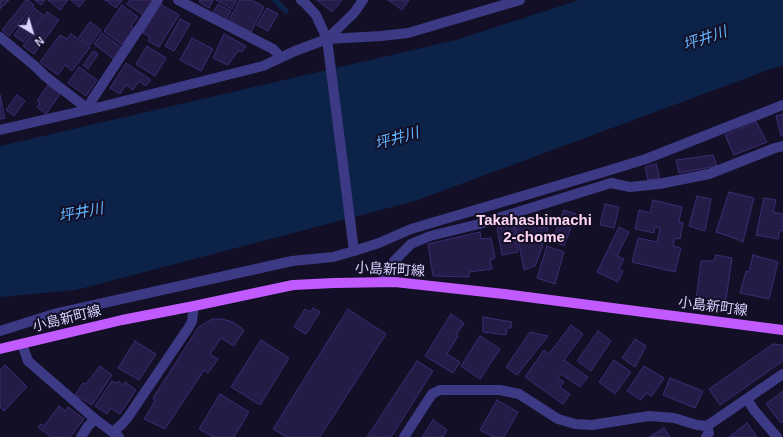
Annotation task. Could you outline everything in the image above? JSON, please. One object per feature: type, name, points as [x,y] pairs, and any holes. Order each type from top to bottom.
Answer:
[{"type":"main road","name":"小島新町線","points":[[0,349],[122,320],[293,285],[334,283],[394,282],[504,294],[783,330]]},
{"type":"street","points":[[88,109],[92,100],[158,0]]},
{"type":"street","points":[[178,0],[273,49],[279,58]]},
{"type":"street","points":[[301,0],[316,15],[327,39],[354,251]]},
{"type":"street","points":[[327,39],[354,13],[363,0]]},
{"type":"street","points":[[0,130],[263,66],[295,51],[327,39],[408,33],[520,0]]},
{"type":"street","points":[[0,38],[88,109]]},
{"type":"street","points":[[0,331],[54,314],[292,261],[333,257],[354,251],[379,243],[411,229],[646,159],[783,105]]},
{"type":"street","points":[[382,282],[394,261],[411,244],[430,236],[479,224],[611,183],[630,187],[659,184],[709,174],[783,146]]},
{"type":"street","points":[[505,202],[508,215]]},
{"type":"street","points":[[22,344],[28,361],[95,419],[116,434],[189,326],[192,320],[194,306]]},
{"type":"street","points":[[404,437],[432,394],[440,390],[500,390],[519,394],[558,419],[576,424],[592,425],[649,416],[674,418],[697,425],[707,426],[783,374]]},
{"type":"street","points":[[747,399],[754,410],[777,437]]},
{"type":"street","points":[[81,437],[88,426],[95,419]]},
{"type":"street","points":[[706,437],[709,433],[707,426]]},
{"type":"water","name":"坪井川","points":[[579,0],[783,0],[783,66],[771,69],[415,201],[76,290],[0,297],[0,146],[456,40]]},
{"type":"building","points":[[0,0],[9,0],[0,9]]},
{"type":"building","points":[[26,0],[34,5],[9,36],[2,30]]},
{"type":"building","points":[[35,0],[45,0],[41,5]]},
{"type":"building","points":[[48,0],[68,0],[60,10]]},
{"type":"building","points":[[71,0],[85,0],[79,7]]},
{"type":"building","points":[[105,0],[122,0],[116,8]]},
{"type":"building","points":[[130,0],[153,0],[143,15],[127,4]]},
{"type":"building","points":[[200,0],[213,0],[209,8],[199,2]]},
{"type":"building","points":[[216,0],[237,0],[232,9]]},
{"type":"building","points":[[240,0],[252,0],[264,7],[251,32],[229,20]]},
{"type":"building","points":[[317,0],[342,0],[332,12]]},
{"type":"building","points":[[388,0],[409,0],[402,10]]},
{"type":"building","points":[[160,4],[179,15],[159,47],[148,41],[150,37],[143,33]]},
{"type":"building","points":[[218,4],[231,11],[226,20],[213,13]]},
{"type":"building","points":[[122,5],[138,17],[131,26],[134,28],[122,45],[104,31]]},
{"type":"building","points":[[34,8],[43,15],[23,42],[14,35]]},
{"type":"building","points":[[267,8],[278,14],[268,31],[257,25]]},
{"type":"building","points":[[47,12],[59,20],[34,54],[23,46]]},
{"type":"building","points":[[180,19],[190,24],[174,51],[165,46]]},
{"type":"building","points":[[90,22],[101,30],[90,45],[79,37]]},
{"type":"building","points":[[102,33],[122,48],[114,59],[94,44]]},
{"type":"building","points":[[71,34],[90,47],[72,71],[65,65],[58,75],[40,62],[60,35],[67,39]]},
{"type":"building","points":[[224,34],[246,46],[242,52],[238,51],[228,65],[213,58]]},
{"type":"building","points":[[192,38],[213,49],[201,71],[180,60]]},
{"type":"building","points":[[147,46],[166,58],[155,76],[136,64]]},
{"type":"building","points":[[93,51],[98,54],[88,69],[83,65]]},
{"type":"building","points":[[126,63],[151,80],[146,86],[139,81],[133,90],[126,85],[120,94],[110,88]]},
{"type":"building","points":[[79,67],[97,80],[86,96],[68,83]]},
{"type":"building","points":[[48,85],[60,94],[46,114],[37,107],[40,103],[37,101]]},
{"type":"building","points":[[0,95],[5,118],[0,119]]},
{"type":"building","points":[[17,95],[25,101],[14,116],[6,110]]},
{"type":"building","points":[[783,114],[783,136],[781,136],[776,116]]},
{"type":"building","points":[[756,122],[767,142],[734,155],[725,135]]},
{"type":"building","points":[[713,155],[717,166],[679,173],[676,160]]},
{"type":"building","points":[[656,164],[660,178],[648,180],[645,167]]},
{"type":"building","points":[[729,192],[754,198],[743,242],[716,232]]},
{"type":"building","points":[[697,196],[711,199],[705,231],[689,226]]},
{"type":"building","points":[[764,198],[776,200],[773,212],[783,214],[783,231],[780,230],[778,239],[756,235]]},
{"type":"building","points":[[653,200],[682,207],[679,222],[683,223],[680,239],[675,238],[673,246],[681,248],[675,272],[632,262],[638,238],[657,242],[660,228],[655,227],[654,233],[635,229],[639,210],[650,213]]},
{"type":"building","points":[[605,204],[619,207],[614,228],[600,225]]},
{"type":"building","points":[[564,210],[576,214],[564,246],[552,241]]},
{"type":"building","points":[[528,222],[529,225],[538,224],[539,228],[547,227],[549,236],[542,238],[543,245],[535,266],[524,270],[515,224]]},
{"type":"building","points":[[514,225],[518,252],[502,255],[497,228]]},
{"type":"building","points":[[619,227],[629,232],[617,256],[624,259],[619,269],[623,271],[618,282],[597,272]]},
{"type":"building","points":[[480,232],[481,239],[491,238],[495,258],[490,260],[492,269],[469,272],[469,277],[433,276],[428,244]]},
{"type":"building","points":[[547,246],[564,252],[555,284],[537,278]]},
{"type":"building","points":[[716,255],[732,258],[726,300],[719,299],[716,312],[695,308],[701,261],[714,261]]},
{"type":"building","points":[[753,255],[778,262],[769,299],[740,293],[746,271],[749,272]]},
{"type":"building","points":[[313,308],[320,312],[306,334],[294,327],[305,309],[310,312]]},
{"type":"building","points":[[348,309],[386,334],[320,437],[287,437],[273,429]]},
{"type":"building","points":[[451,314],[464,323],[456,335],[458,336],[447,354],[460,362],[453,373],[425,356]]},
{"type":"building","points":[[483,317],[512,322],[511,328],[507,328],[506,335],[483,332]]},
{"type":"building","points":[[212,319],[222,319],[233,322],[244,330],[234,346],[221,338],[210,354],[218,359],[208,373],[204,370],[165,429],[144,419],[155,401],[153,398],[198,328]]},
{"type":"building","points":[[571,325],[583,334],[564,360],[588,377],[580,387],[561,374],[558,378],[564,382],[560,387],[570,394],[563,404],[525,377],[544,350],[549,354]]},
{"type":"building","points":[[598,331],[611,341],[591,371],[577,361]]},
{"type":"building","points":[[530,332],[548,336],[517,375],[506,367]]},
{"type":"building","points":[[480,336],[500,349],[480,379],[461,366]]},
{"type":"building","points":[[635,339],[646,346],[635,367],[622,358]]},
{"type":"building","points":[[261,340],[289,358],[260,405],[231,387]]},
{"type":"building","points":[[135,341],[156,354],[139,380],[118,368]]},
{"type":"building","points":[[773,344],[783,345],[783,361],[720,405],[709,389]]},
{"type":"building","points":[[614,360],[631,372],[615,394],[599,382]]},
{"type":"building","points":[[417,361],[433,371],[391,437],[367,437]]},
{"type":"building","points":[[5,365],[27,387],[4,411],[0,407],[0,370]]},
{"type":"building","points":[[100,366],[112,375],[92,405],[75,395],[83,383],[86,384]]},
{"type":"building","points":[[644,366],[664,378],[652,396],[646,393],[641,400],[627,391]]},
{"type":"building","points":[[670,378],[703,391],[695,408],[663,395]]},
{"type":"building","points":[[112,381],[116,383],[118,381],[123,385],[125,382],[136,390],[120,414],[111,408],[107,414],[95,406]]},
{"type":"building","points":[[783,391],[783,421],[781,423],[766,404]]},
{"type":"building","points":[[220,394],[249,412],[234,437],[213,437],[199,429]]},
{"type":"building","points":[[497,400],[518,412],[504,437],[493,437],[480,430]]},
{"type":"building","points":[[59,406],[65,411],[68,407],[84,419],[70,437],[51,437],[38,427],[41,424],[44,426]]},
{"type":"building","points":[[433,420],[447,430],[443,437],[422,437]]},
{"type":"building","points":[[747,423],[757,437],[729,437]]},
{"type":"building","points":[[664,428],[670,437],[649,437]]},
{"type":"waterway","points":[[275,0],[286,11]]},
{"type":"district","name":"Takahashimachi 2-chome","points":[[534,230]]}]
